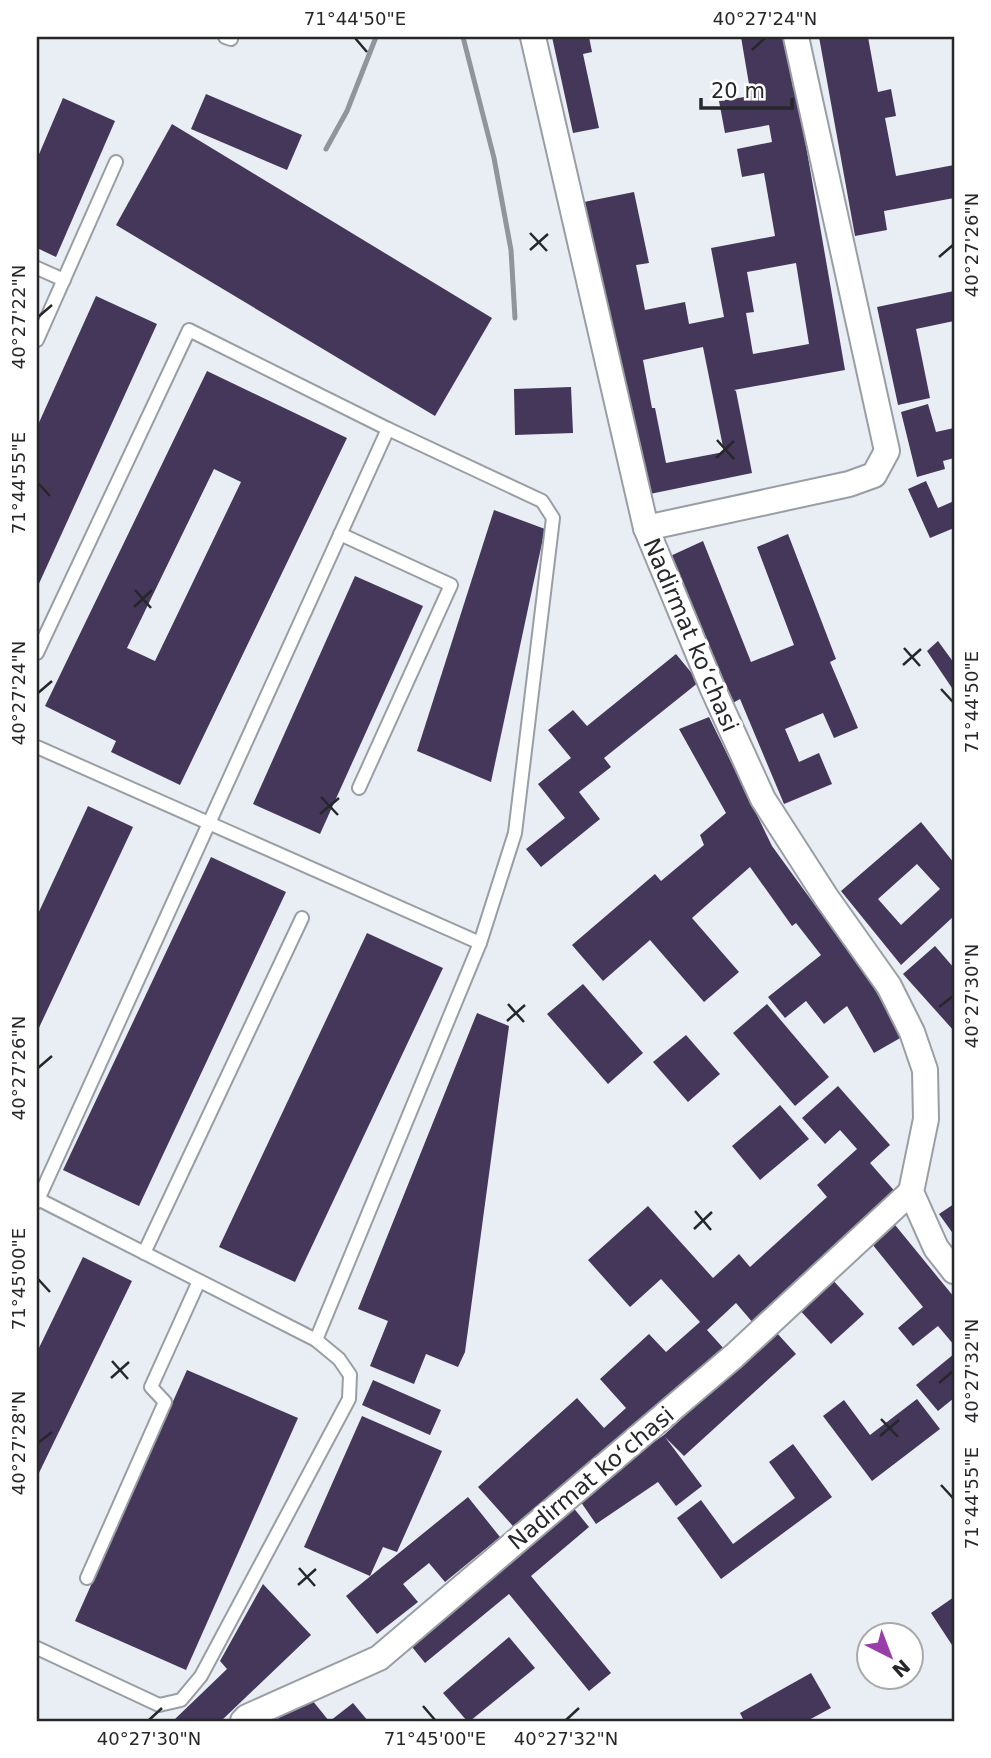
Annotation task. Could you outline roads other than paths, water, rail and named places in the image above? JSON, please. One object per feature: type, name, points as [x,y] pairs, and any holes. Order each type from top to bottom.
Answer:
[{"type":"street","name":"Nadirmat koʻchasi","points":[[243,1721],[379,1658],[734,1356],[911,1192],[926,1119],[925,1070],[912,1031],[889,986],[826,897],[763,799],[712,687],[646,528],[533,37]]},
{"type":"street","points":[[646,528],[849,484],[874,475],[887,451],[796,37]]},
{"type":"street","points":[[911,1192],[936,1248],[954,1271]]},
{"type":"lane","points":[[37,340],[116,162]]},
{"type":"lane","points":[[37,268],[64,280]]},
{"type":"lane","points":[[37,653],[189,330],[388,429],[542,501],[553,518],[515,833],[480,943],[316,1340]]},
{"type":"lane","points":[[37,1648],[159,1705],[181,1700],[201,1676],[349,1399],[350,1375],[339,1359],[316,1340],[37,1201],[388,429]]},
{"type":"lane","points":[[340,534],[451,584],[359,788]]},
{"type":"lane","points":[[37,747],[480,943]]},
{"type":"lane","points":[[144,1253],[302,918]]},
{"type":"lane","points":[[87,1578],[165,1402],[151,1387],[199,1281]]},
{"type":"railway","points":[[326,149],[347,111],[376,37]]},
{"type":"railway","points":[[463,37],[494,158],[511,250],[515,318]]}]
